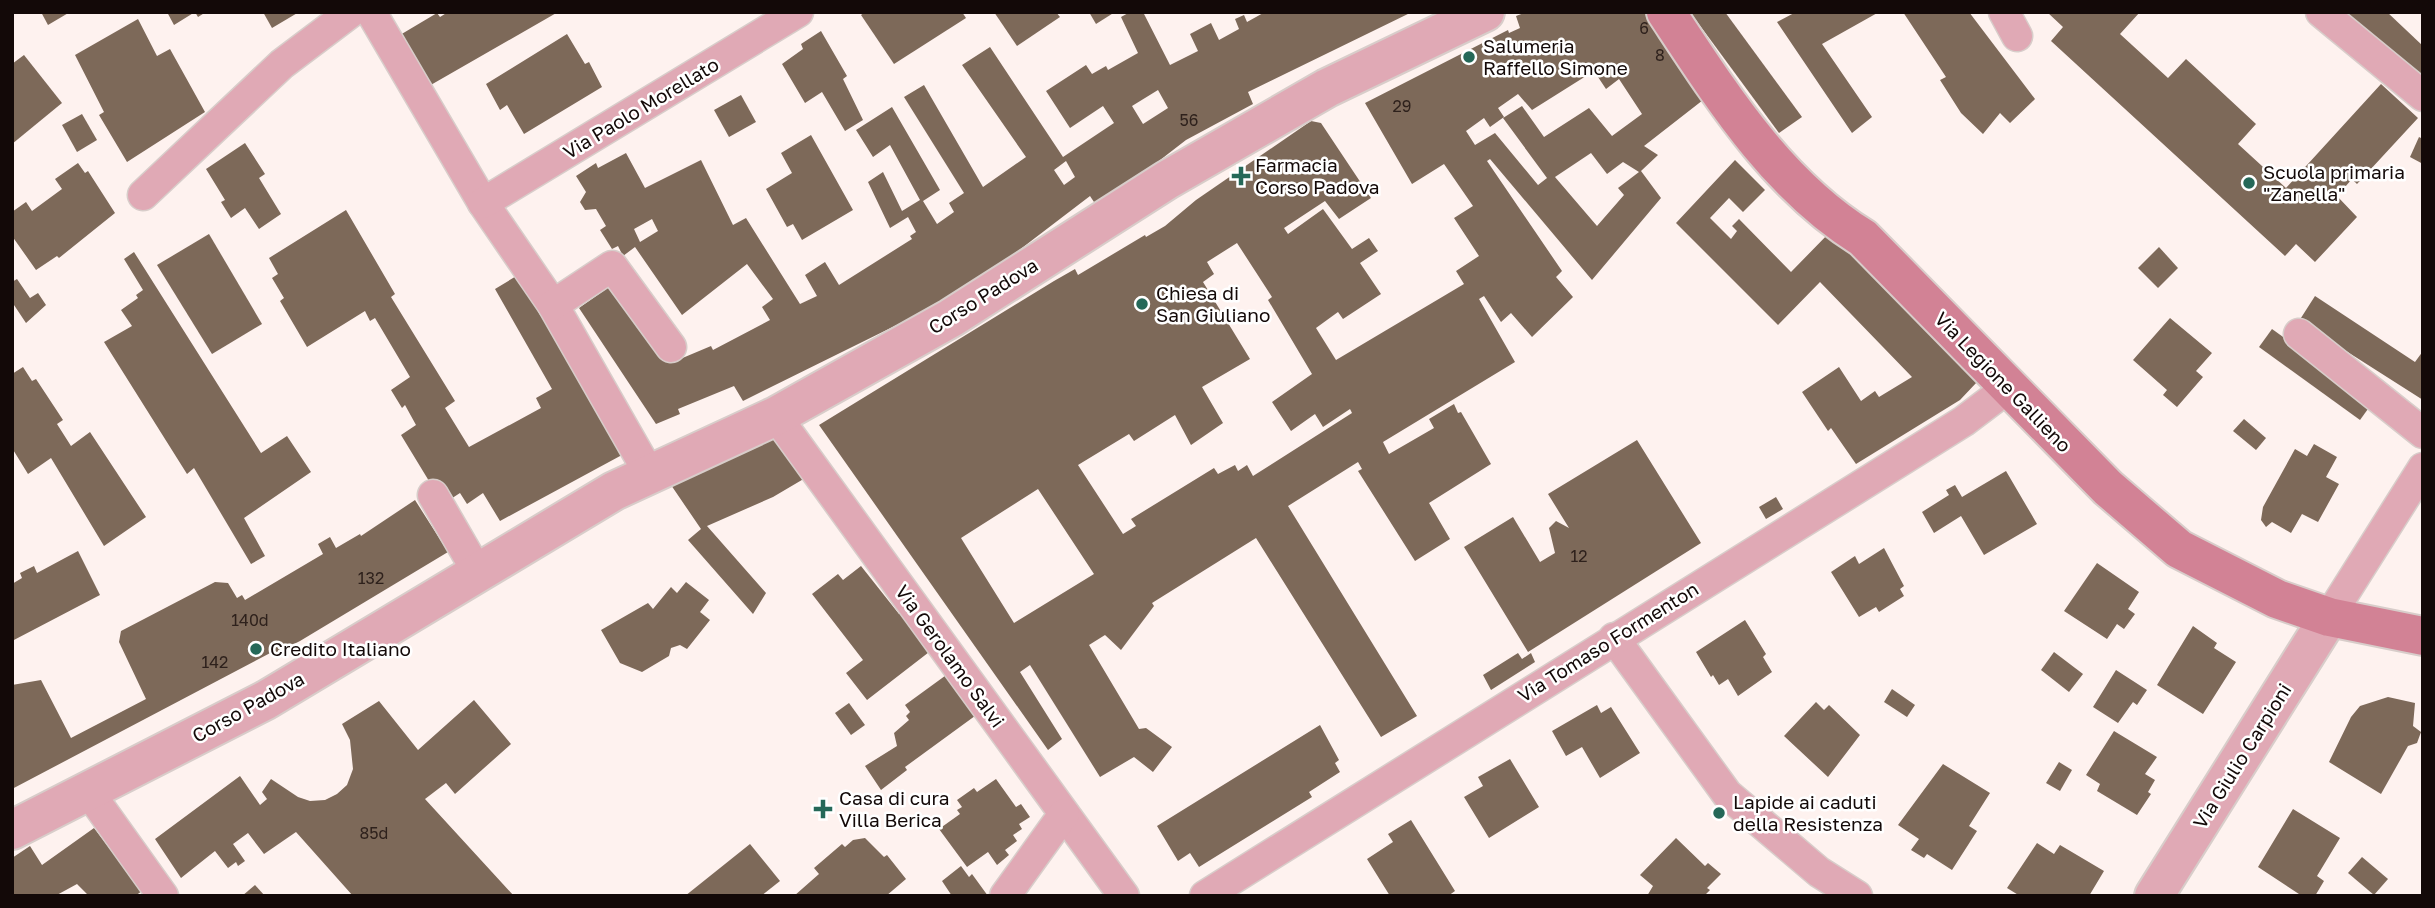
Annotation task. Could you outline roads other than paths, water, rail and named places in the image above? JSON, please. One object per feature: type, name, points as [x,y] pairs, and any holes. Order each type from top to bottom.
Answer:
[{"type":"main road","name":"Via Legione Gallieno","points":[[1666,12],[1780,170],[1830,218],[1863,238],[2108,488],[2179,549],[2277,599],[2329,617],[2423,636]]},
{"type":"street","points":[[143,195],[282,64],[351,12]]},
{"type":"street","points":[[371,12],[483,203],[553,304],[649,473]]},
{"type":"street","name":"Via Paolo Morellato","points":[[483,203],[798,12]]},
{"type":"street","name":"Corso Padova","points":[[12,830],[266,700],[477,571],[649,473],[776,416],[951,318],[1167,180],[1316,94],[1485,12]]},
{"type":"street","points":[[2321,12],[2423,96]]},
{"type":"street","points":[[553,304],[612,266],[671,347]]},
{"type":"street","points":[[2299,334],[2423,433]]},
{"type":"street","name":"Via Tomaso Formenton","points":[[1205,896],[1964,421],[2009,387]]},
{"type":"street","name":"Via Gerolamo Salvi","points":[[776,416],[1124,896]]},
{"type":"street","points":[[2329,617],[2423,468]]},
{"type":"street","points":[[433,495],[477,571]]},
{"type":"street","name":"Via Giulio Carpioni","points":[[2154,896],[2329,617]]},
{"type":"street","points":[[1614,638],[1727,794],[1819,872],[1857,896]]},
{"type":"street","points":[[88,792],[163,896]]},
{"type":"street","points":[[1005,896],[1064,814]]},
{"type":"place","name":"Salumeria Raffello Simone","points":[[1469,57]]},
{"type":"place","name":"Farmacia Corso Padova","points":[[1241,176]]},
{"type":"place","name":"Scuola primaria \"Zanella\"","points":[[2249,183]]},
{"type":"place","name":"Chiesa di San Giuliano","points":[[1142,304]]},
{"type":"place","name":"Credito Italiano","points":[[256,649]]},
{"type":"place","name":"Casa di cura Villa Berica","points":[[823,809]]},
{"type":"place","name":"Lapide ai caduti della Resistenza","points":[[1719,813]]}]
